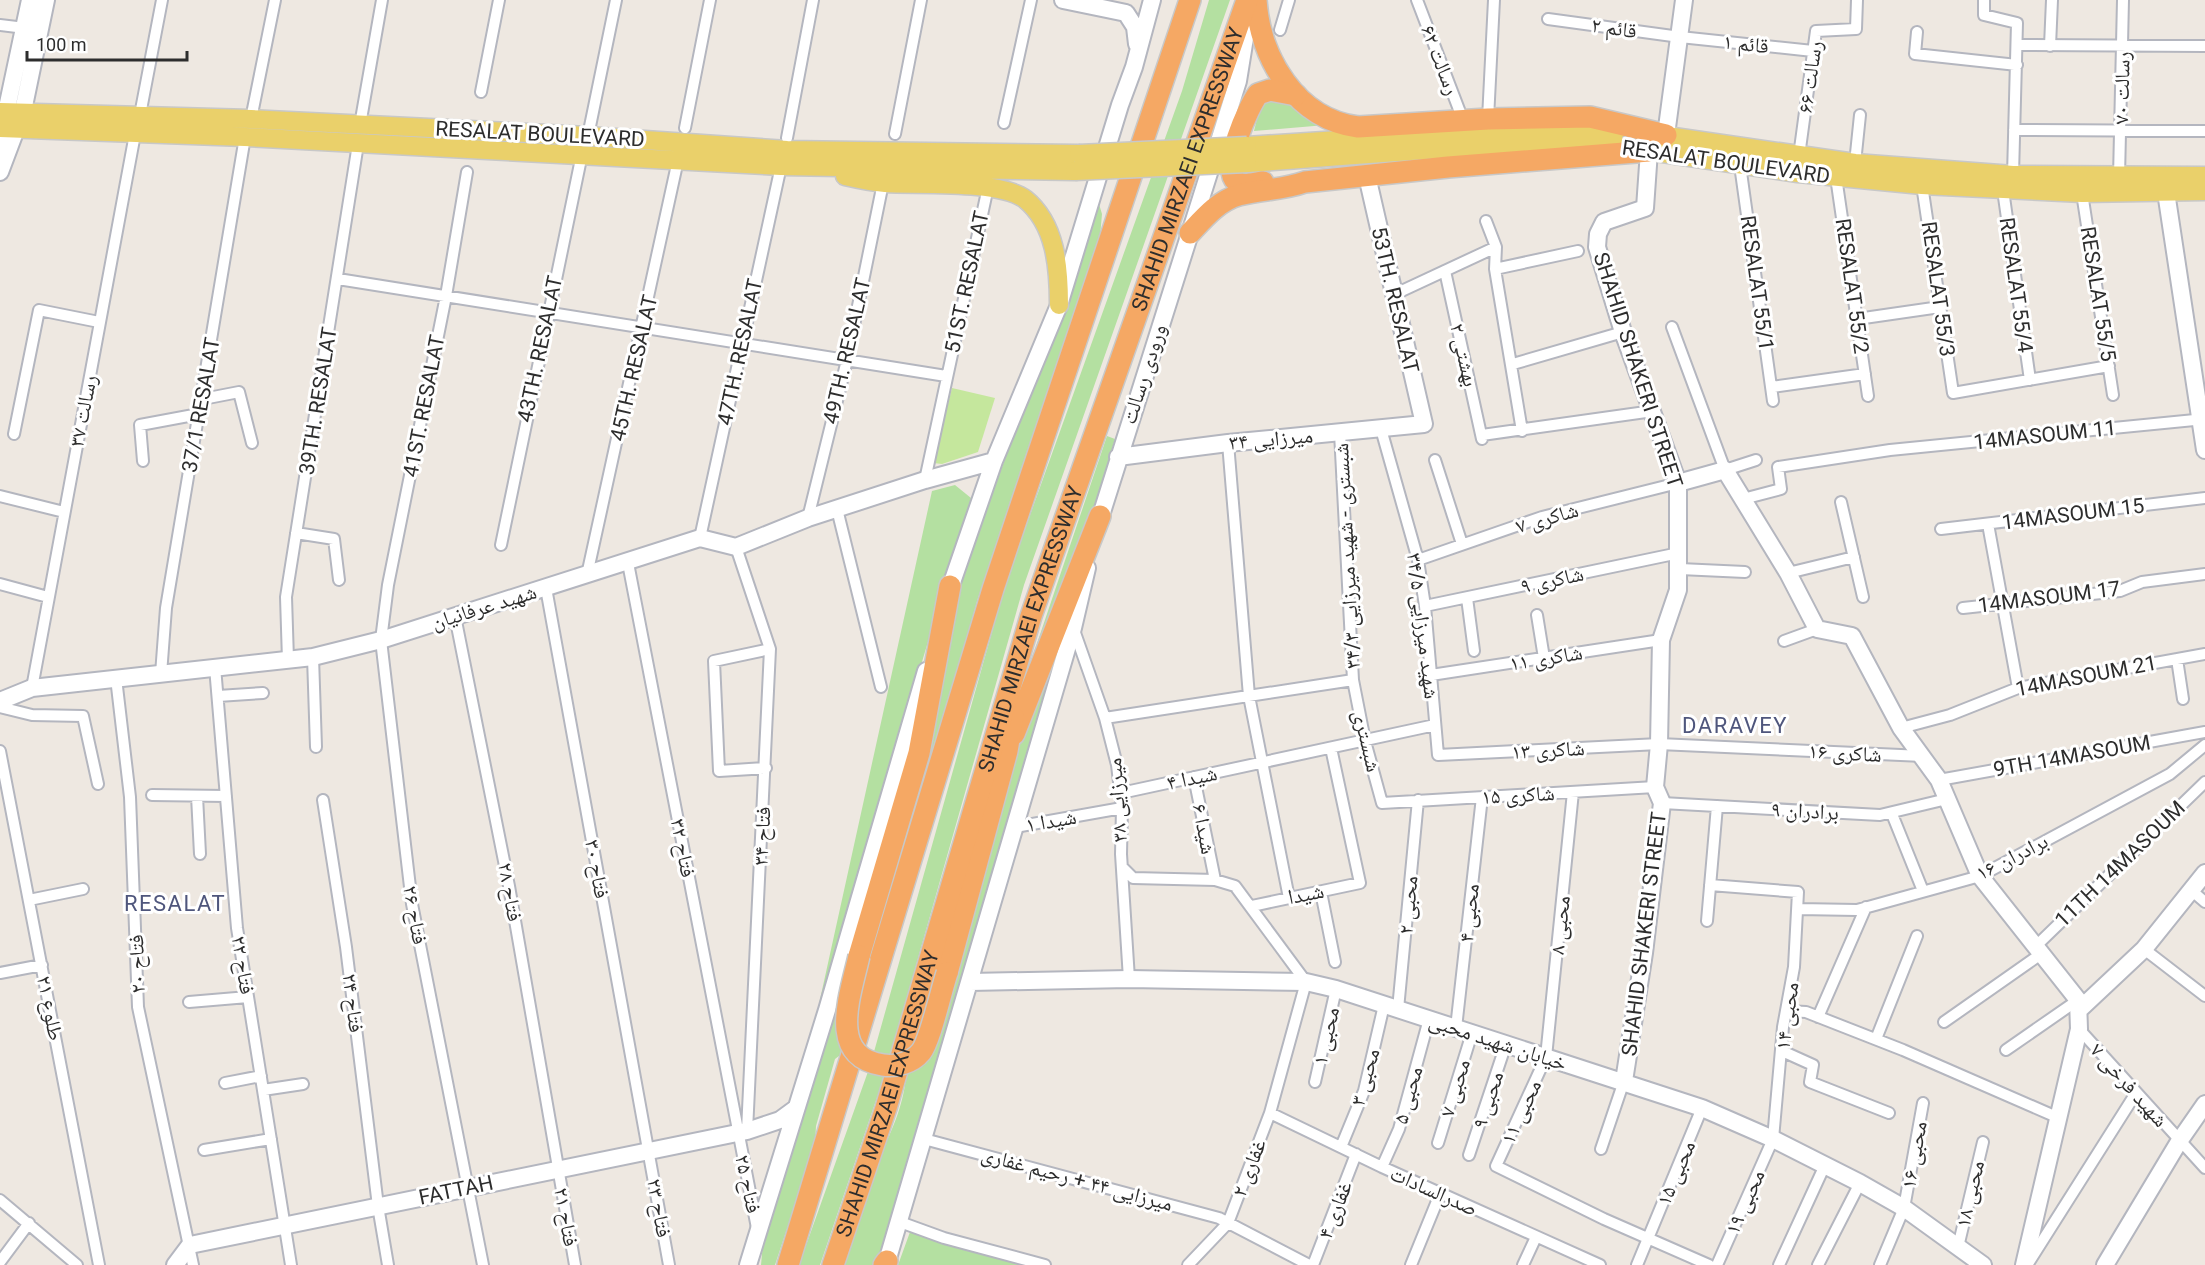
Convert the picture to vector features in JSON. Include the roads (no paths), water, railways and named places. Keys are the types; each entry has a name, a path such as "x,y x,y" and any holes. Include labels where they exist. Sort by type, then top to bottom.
{"highway":[{"name":"SHAHID MIRZAEI EXPRESSWAY","path":"788,1265 993,589 1190,0"},
{"name":"SHAHID MIRZAEI EXPRESSWAY","path":"833,1265 886,1108 1031,616 1247,0"},
{"path":"1256,0 1257,19 1265,49 1278,74 1296,95 1318,114 1340,125 1358,127 1463,120 1590,117 1666,135"},
{"path":"1296,95 1270,90 1258,94 1240,125 1232,173 1235,181 1243,184 1287,180 1305,182 1448,167 1649,151"},
{"path":"1190,233 1209,212 1237,195 1288,188 1305,182"},
{"path":"1008,751 1100,516"},
{"path":"950,586 919,753 858,957 844,1026 855,1051 867,1060 881,1065 903,1064 922,1051 947,973 1008,751 1031,616"}],"main road":[{"name":"RESALAT BOULEVARD","path":"7,123 140,115 358,144 781,166 1077,162"},
{"name":"RESALAT BOULEVARD","path":"7,123 135,134 360,125 588,136 787,150 1077,162"},
{"name":"RESALAT BOULEVARD","path":"1247,155 1491,130 1588,128 1666,135 1798,156 2082,193 2205,191"},
{"path":"460,148 463,130"},
{"name":"RESALAT BOULEVARD","path":"1247,155 1588,142 1740,165 1922,185 2205,176"},
{"path":"1077,162 1247,155"},
{"path":"781,166 884,183 988,187 1012,192 1024,199 1039,214 1057,258 1059,304"}],"street":[{"path":"0,172 30,0"},
{"path":"7,123 46,0"},
{"path":"140,115 162,0"},
{"name":"37/1 RESALAT","path":"161,674 166,609 248,128 275,0"},
{"path":"360,125 382,0"},
{"path":"481,92 500,0"},
{"path":"588,136 616,0"},
{"path":"685,128 710,0"},
{"path":"788,138 813,0"},
{"path":"895,134 921,0"},
{"path":"1004,123 1031,0"},
{"path":"1063,0 1131,7 1137,48"},
{"path":"748,1265 759,1236 795,1109 827,1010 950,586 994,461 1059,304 1120,105 1134,67 1137,48 1152,0"},
{"name":"ورودی رسالت","path":"886,1264 1073,628 1100,516 1238,81 1251,0"},
{"path":"1280,30 1289,0"},
{"name":"رسالت ۶۲","path":"1418,0 1463,120"},
{"path":"1488,119 1494,0"},
{"path":"1666,135 1684,0"},
{"name":"رسالت ۶۶","path":"1798,156 1816,31 1856,29 1857,0"},
{"name":"RESALAT 55/4","path":"1984,0 1984,15 2018,24 2014,130 2008,182 2030,380"},
{"path":"2050,46 2052,0"},
{"name":"رسالت ۷۰","path":"2119,177 2124,0"},
{"name":"قائم ۲","path":"1548,19 1680,38"},
{"path":"0,26 25,28"},
{"path":"1917,32 1915,54 2017,65"},
{"name":"قائم ۱","path":"1680,38 1813,51"},
{"path":"2017,45 2205,46"},
{"path":"1855,163 1860,115"},
{"path":"2014,130 2205,131"},
{"name":"رسالت ۳۷","path":"32,688 135,134"},
{"name":"39TH. RESALAT","path":"288,660 286,597 358,144"},
{"name":"SHAHID SHAKERI STREET","path":"1624,1081 1643,961 1658,795 1661,640 1678,590 1678,483 1623,332 1597,247 1598,234 1604,222 1645,208 1649,151"},
{"name":"43TH. RESALAT","path":"501,545 582,154"},
{"name":"45TH. RESALAT","path":"587,575 678,160"},
{"name":"RESALAT 55/1","path":"1740,165 1773,401"},
{"name":"47TH. RESALAT","path":"700,538 781,166"},
{"name":"41ST. RESALAT","path":"381,640 388,585 446,296 467,172"},
{"name":"53TH. RESALAT","path":"1367,177 1424,424"},
{"name":"RESALAT 55/2","path":"1836,177 1868,396"},
{"name":"49TH. RESALAT","path":"808,518 847,360 884,183"},
{"name":"RESALAT 55/3","path":"1922,185 1953,393 2030,380"},
{"name":"51ST. RESALAT","path":"925,480 988,187"},
{"path":"2166,192 2203,420 2205,450"},
{"name":"RESALAT 55/5","path":"2082,193 2113,395"},
{"path":"1486,221 1496,247 1495,269 1513,364 1522,431 1653,411"},
{"path":"1393,295 1496,247"},
{"path":"1495,269 1578,251"},
{"name":"بهشتی ۲","path":"1444,271 1482,437 1522,431"},
{"path":"338,279 946,376"},
{"path":"1857,319 1940,307"},
{"path":"14,434 39,310 99,322"},
{"path":"1672,327 1725,470 1788,573 1818,628"},
{"path":"1513,364 1623,332"},
{"path":"2030,380 2109,366"},
{"path":"1772,387 1865,374"},
{"path":"202,399 239,392 252,444"},
{"path":"143,461 140,424 199,414"},
{"name":"14MASOUM 11","path":"1743,499 1781,489 1778,467 1890,450 2203,420"},
{"name":"میرزایی ۳۴","path":"1118,457 1228,443 1424,424"},
{"name":"شهید میرزایی ۳۴/۵","path":"1381,429 1418,560 1425,606 1438,755"},
{"name":"شبستری - شهید میرزایی ۳۴/۳","path":"1340,433 1353,680"},
{"path":"1228,443 1249,696 1289,898"},
{"path":"1435,460 1462,544"},
{"path":"1678,483 1756,460"},
{"path":"700,538 736,547 808,518 925,480 994,461"},
{"path":"956,472 975,486 981,499"},
{"name":"شاکری ۷","path":"1418,560 1542,517 1678,483"},
{"path":"0,496 64,512"},
{"name":"14MASOUM 15","path":"1941,529 2205,498"},
{"path":"1841,502 1863,597"},
{"path":"837,509 881,687"},
{"path":"1988,524 2018,687"},
{"path":"297,533 334,539 339,580"},
{"name":"شهید عرفانیان","path":"0,700 32,688 313,657 381,640 628,563 700,538"},
{"name":"فتاح ۳۴","path":"736,547 770,649 766,768 742,1132"},
{"path":"1788,573 1854,557"},
{"name":"شاکری ۹","path":"1425,606 1679,561 1745,572"},
{"name":"فتاح ۳۲","path":"628,563 742,1132"},
{"name":"14MASOUM 17","path":"1963,608 2120,591 2142,582 2205,574"},
{"path":"0,584 48,597"},
{"name":"فتاح ۳۰","path":"546,588 649,1151"},
{"path":"1467,598 1474,651"},
{"path":"1538,615 1544,658"},
{"name":"فتاح ۲۸","path":"455,616 509,886 558,1170"},
{"name":"میرزایی ۳۸","path":"1073,628 1105,718 1115,754 1122,807 1122,867 1130,979"},
{"path":"1784,641 1818,628 1852,636 1901,728 1939,780 1980,876 2078,1005 2079,1029 2025,1265"},
{"name":"فتاح ۲۶","path":"381,640 412,904 470,1187 483,1265"},
{"name":"شاکری ۱۱","path":"1431,675 1661,640"},
{"path":"766,768 719,771 714,661 770,649"},
{"name":"14MASOUM 21","path":"1901,728 1950,715 2018,687 2205,654"},
{"path":"313,657 316,747"},
{"path":"2178,658 2183,699"},
{"name":"فتاح ۲۲","path":"215,667 237,928 291,1265"},
{"name":"فتاح ۲۰","path":"116,678 130,797 138,1007 193,1265"},
{"path":"1105,718 1353,680"},
{"name":"شبستری","path":"1353,680 1365,741 1382,802"},
{"path":"218,696 263,693"},
{"path":"0,707 32,715 83,716 98,784"},
{"name":"شیدا ۴","path":"1120,793 1435,725"},
{"name":"9TH 14MASOUM","path":"1939,780 2205,732"},
{"name":"شاکری ۱۳","path":"1438,755 1659,744"},
{"name":"شاکری ۱۶","path":"1659,744 1923,756"},
{"name":"برادران ۱۶","path":"1798,909 1866,907 1980,876 2170,774 2205,745"},
{"name":"شیدا","path":"1252,906 1360,884 1331,748"},
{"name":"طلوع ۲۱","path":"0,751 99,1265"},
{"name":"شیدا ۶","path":"1194,777 1215,880"},
{"name":"11TH 14MASOUM","path":"1944,1022 2038,950 2205,782"},
{"name":"شاکری ۱۵","path":"1382,802 1573,792 1658,795"},
{"name":"محبی ۸","path":"1546,1057 1573,792"},
{"path":"152,795 226,796"},
{"name":"برادران ۹","path":"1658,795 1717,806 1892,814 1947,799"},
{"path":"197,796 200,854"},
{"name":"محبی ۴","path":"1456,1028 1482,797"},
{"name":"فتاح ۲۴","path":"323,800 346,947 387,1265"},
{"name":"محبی ۲","path":"1391,1007 1418,800"},
{"path":"1707,921 1717,806"},
{"name":"شیدا ۱","path":"1015,827 1122,807"},
{"path":"1892,814 1923,891"},
{"path":"1122,867 1133,878 1215,880 1235,886 1306,982"},
{"path":"2006,1050 2078,1005 2144,949 2205,873"},
{"name":"محبی ۱۴","path":"1710,885 1798,892 1794,967 1786,1011 1773,1139"},
{"path":"29,900 83,889"},
{"path":"2191,890 2205,902"},
{"path":"1321,891 1335,962"},
{"path":"1818,1017 1866,907"},
{"path":"1876,1039 1917,936"},
{"path":"2144,949 2205,996"},
{"path":"0,973 42,965"},
{"name":"خیابان شهید محبی","path":"970,982 1130,979 1306,982 1336,989 1702,1108 1773,1139 1860,1182 1904,1208 1978,1264"},
{"name":"غفاری ۲","path":"1228,1223 1270,1113 1306,982"},
{"name":"محبی ۱","path":"1315,1082 1336,989"},
{"path":"189,1002 248,997"},
{"name":"محبی ۳","path":"1341,1147 1364,1091 1391,1007"},
{"path":"1786,1011 1806,1012 1876,1039 2059,1118"},
{"name":"محبی ۵","path":"1382,1167 1402,1121 1429,1019"},
{"name":"شهید فرخی ۷","path":"2079,1029 2205,1168"},
{"name":"محبی ۷","path":"1438,1143 1472,1034"},
{"name":"محبی ۹","path":"1469,1155 1506,1044"},
{"path":"1782,1051 1813,1065 1810,1082 1889,1113"},
{"name":"محبی ۱۱","path":"1546,1057 1496,1166 1648,1238"},
{"path":"225,1083 261,1076"},
{"path":"1601,1149 1624,1081"},
{"path":"263,1090 303,1084"},
{"path":"2025,1265 2136,1093"},
{"name":"محبی ۱۶","path":"1880,1265 1904,1208 1923,1103"},
{"path":"2105,1265 2180,1140 2205,1104"},
{"name":"محبی ۱۵","path":"1637,1265 1702,1108"},
{"name":"FATTAH","path":"190,1245 742,1132 780,1120 795,1109"},
{"name":"صدرالسادات","path":"1270,1113 1536,1237 1580,1261 1600,1265"},
{"name":"FATTAH","path":"742,1132 778,1134 785,1147"},
{"name":"فتاح ۲۵","path":"742,1132 759,1236"},
{"path":"204,1150 271,1139"},
{"name":"میرزایی ۴۴ + رحیم غفاری","path":"924,1139 1195,1210 1228,1223 1311,1265"},
{"name":"محبی ۱۹","path":"1717,1265 1773,1139"},
{"name":"محبی ۱۸","path":"1958,1247 1983,1142"},
{"name":"فتاح ۲۳","path":"649,1151 669,1265"},
{"name":"غفاری ۴","path":"1311,1265 1356,1154"},
{"path":"1779,1265 1825,1165"},
{"name":"فتاح ۲۱","path":"558,1170 575,1265"},
{"path":"1818,1265 1829,1239 1860,1182"},
{"path":"1410,1265 1440,1194"},
{"path":"0,1200 29,1223 70,1262"},
{"path":"900,1222 944,1238 1045,1265"},
{"path":"0,1262 29,1223"},
{"path":"1188,1265 1228,1223"},
{"path":"1523,1265 1536,1237"},
{"path":"1648,1238 1709,1265"},
{"path":"175,1265 190,1245"}],"district":[{"name":"DARAVEY","path":"1735,725"},
{"name":"RESALAT","path":"175,903"}]}
